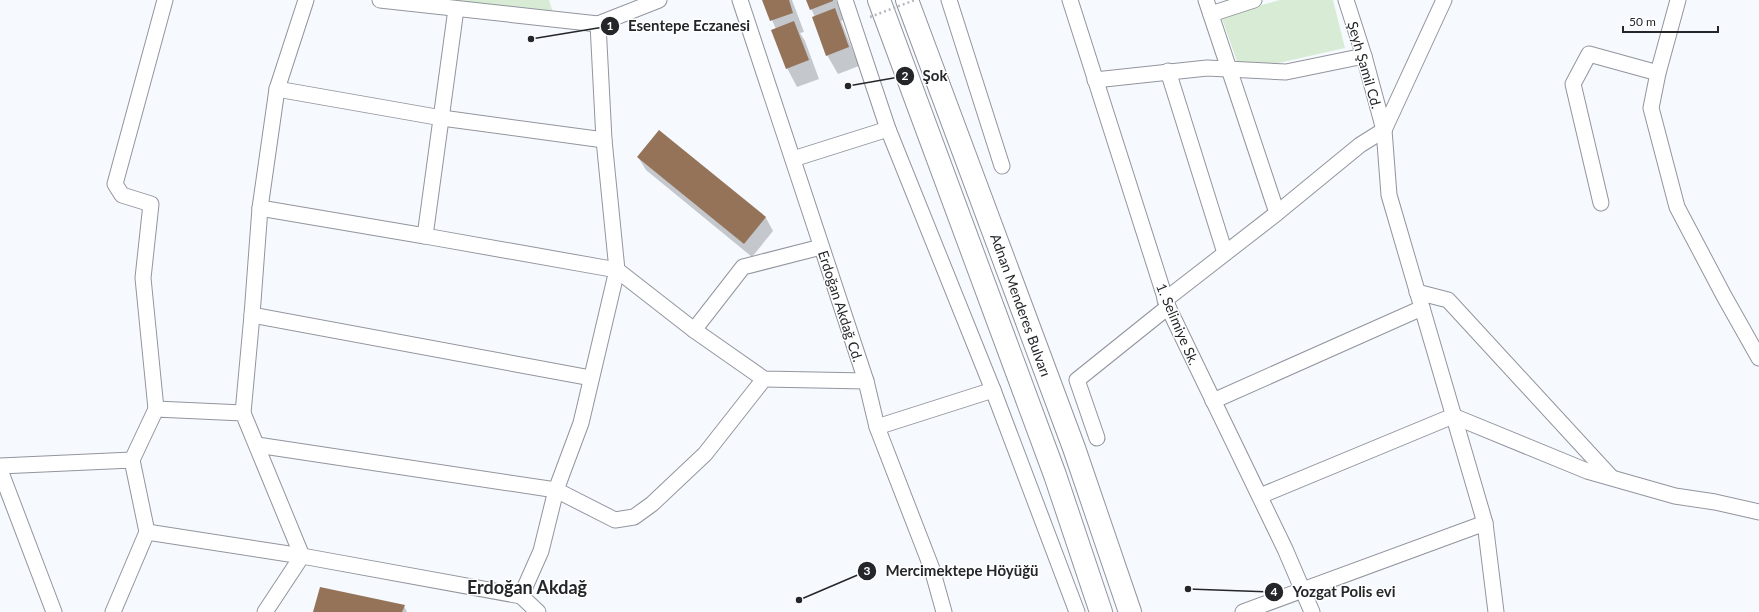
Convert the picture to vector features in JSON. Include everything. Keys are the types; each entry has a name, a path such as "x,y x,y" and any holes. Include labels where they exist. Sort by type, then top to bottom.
{"highway":[{"name":"Adnan Menderes Bulvarı","path":"907,0 1071,440 1130,612"},
{"name":"Adnan Menderes Bulvarı","path":"875,9 1055,475 1101,612"}],"street":[{"path":"113,612 147,532 132,460 156,409 143,278 151,204 122,195 115,184 165,0"},
{"path":"302,556 243,413 260,208 277,89 306,0"},
{"path":"380,0 598,24 659,0"},
{"name":"Erdoğan Akdağ Cd.","path":"740,0 866,381 877,427 932,569 944,612"},
{"path":"845,0 888,129 993,390 1050,536 1077,612"},
{"path":"949,0 1002,166"},
{"name":"1. Selimiye Sk.","path":"1070,0 1167,304 1285,549 1312,612"},
{"path":"1254,0 1209,7 1276,213"},
{"name":"Şeyh Şamil Cd.","path":"1346,0 1364,56 1384,130 1389,195 1485,523 1496,612"},
{"path":"1098,438 1077,380 1225,253 1360,145 1384,130 1444,0"},
{"path":"1678,0 1650,108 1677,207 1752,334 1759,358"},
{"path":"425,236 456,9"},
{"path":"521,596 541,551 556,490 581,423 617,270 604,140 598,24"},
{"path":"1601,203 1573,84 1588,54 1658,73"},
{"path":"1095,80 1206,68 1286,72 1364,56"},
{"path":"1168,71 1225,253"},
{"path":"277,89 442,118 604,140"},
{"path":"793,159 888,129"},
{"path":"260,208 617,270 694,330 764,379 866,381"},
{"path":"694,330 744,267 822,247"},
{"path":"1417,292 1448,300 1612,478"},
{"path":"1213,401 1422,308"},
{"path":"252,315 591,378"},
{"path":"257,445 556,490 615,520 634,517 652,504 705,454 764,379"},
{"path":"877,427 993,390"},
{"path":"156,409 243,413"},
{"path":"1260,496 1453,416 1587,471 1675,496 1715,502 1759,512"},
{"path":"0,466 132,460"},
{"path":"0,470 54,612"},
{"path":"1243,612 1485,523"},
{"path":"1050,536 1073,529"},
{"path":"147,532 302,556 521,596 538,612"},
{"path":"265,612 302,556"}],"path":[{"path":"875,9 915,0"}],"green space":[{"path":"436,0 549,0 554,16"},
{"path":"1280,0 1333,0 1345,48 1274,64 1238,64 1221,16"}],"building":[{"path":"762,0 789,0 793,13 770,21"},
{"path":"806,0 833,0 833,1 810,10"},
{"path":"835,8 849,47 826,56 812,17"},
{"path":"794,21 809,60 786,69 771,30"},
{"path":"659,130 766,217 744,244 637,157"},
{"path":"320,587 405,605 402,612 313,612"}],"place":[{"name":"Esentepe Eczanesi","path":"531,39"},
{"name":"Şok","path":"848,86"},
{"name":"Yozgat Polis evi","path":"1188,589"},
{"name":"Mercimektepe Höyüğü","path":"799,600"}],"district":[{"name":"Erdoğan Akdağ","path":"527,587"}]}
